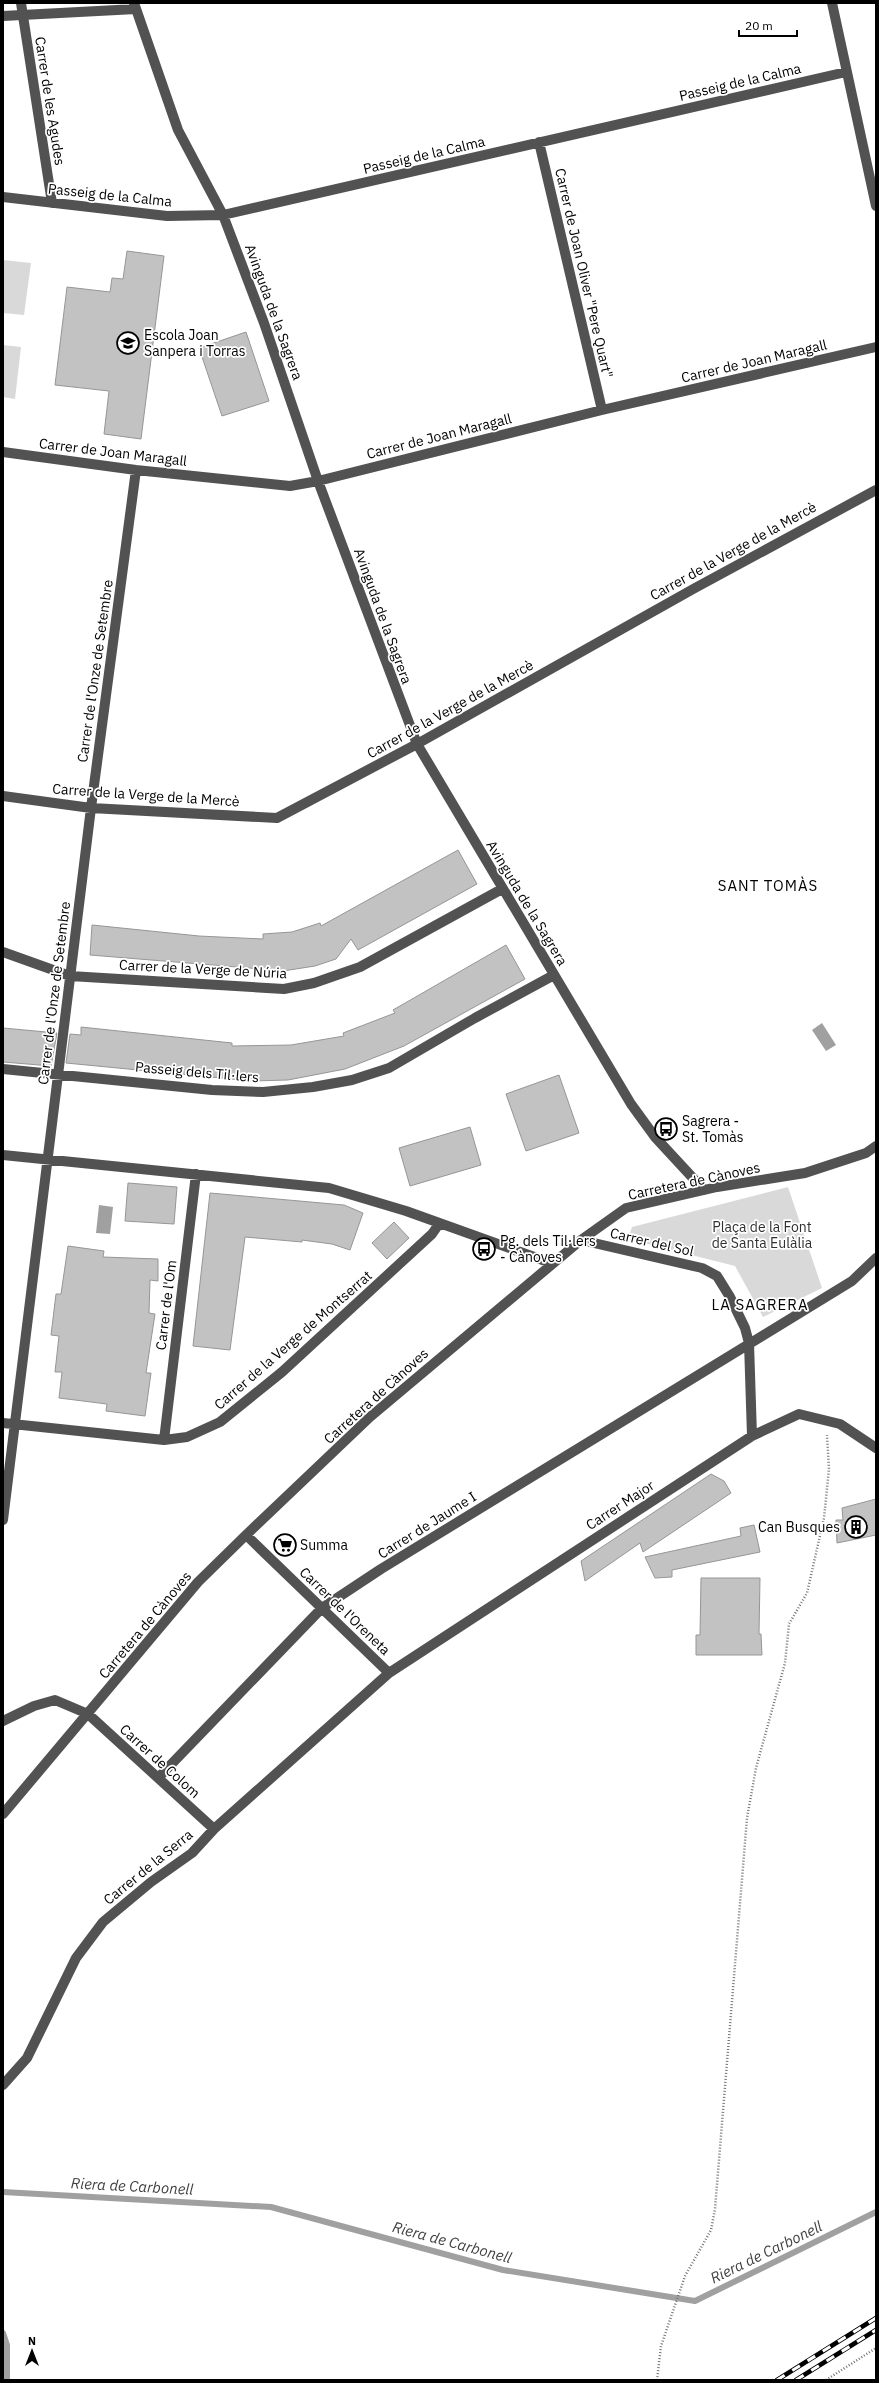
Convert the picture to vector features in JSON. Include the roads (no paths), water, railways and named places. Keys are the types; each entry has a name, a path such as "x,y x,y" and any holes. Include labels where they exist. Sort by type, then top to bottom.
{"street":[{"name":"Carrer de les Agudes","path":"21,3 52,203"},
{"path":"832,3 876,206"},
{"path":"3,16 135,6"},
{"name":"Avinguda de la Sagrera","path":"135,6 178,130 223,215 264,323 318,481 417,744 631,1104 655,1137 704,1190"},
{"name":"Passeig de la Calma","path":"3,197 167,216 223,215 846,72"},
{"name":"Carrer de Joan Oliver \"Pere Quart\"","path":"539,142 602,410"},
{"name":"Carrer de Joan Maragall","path":"3,455 290,486 318,481 602,410 876,347"},
{"name":"Carrer de l'Onze de Setembre","path":"3,1520 91,808 136,470"},
{"name":"Carrer de la Verge de la Mercè","path":"3,796 91,808 277,818 417,744 695,588 876,490"},
{"name":"Carrer de la Verge de Núria","path":"3,952 70,976 284,989 314,983 360,967 502,889"},
{"name":"Passeig dels Til·lers","path":"3,1069 58,1073 212,1090 263,1092 352,1080 389,1068 475,1018 554,976"},
{"name":"Carretera de Cànoves","path":"3,1814 198,1582 370,1417 551,1263 581,1240 626,1208 704,1190 804,1173 866,1153 876,1146"},
{"path":"3,1155 329,1188 406,1211 551,1263"},
{"name":"Carrer de l'Om","path":"164,1440 196,1174"},
{"name":"Carrer de la Verge de Montserrat","path":"3,1423 164,1440 187,1437 220,1422 282,1372 348,1313 432,1234 439,1224"},
{"name":"Carrer del Sol","path":"581,1240 702,1268 717,1276 745,1328 749,1343 752,1436"},
{"name":"Carrer de Jaume I","path":"158,1778 322,1608 749,1343 852,1281 876,1258"},
{"name":"Carrer Major","path":"389,1673 752,1436 799,1414 840,1424 876,1448"},
{"name":"Carrer de l'Oreneta","path":"246,1535 389,1673"},
{"name":"Carrer de la Serra","path":"3,2085 27,2058 76,1958 103,1922 151,1882 192,1853 214,1828 389,1673"},
{"name":"Carrer de Colom","path":"3,1721 34,1706 55,1700 88,1714 214,1828"}],"waterway":[{"name":"Riera de Carbonell","path":"3,2192 271,2207 503,2270 695,2301 876,2212"},
{"name":"Riera de Carbonell","path":"3,2333 7,2345 7,2380"}],"railway":[{"path":"777,2380 876,2318"},
{"path":"796,2380 876,2330"}],"place":[{"name":"Escola Joan Sanpera i Torras","path":"128,343"},
{"name":"Sagrera - St. Tomàs","path":"666,1129"},
{"name":"Pg. dels Til·lers - Cànoves","path":"484,1249"},
{"name":"Can Busques","path":"856,1527"},
{"name":"Summa","path":"285,1545"}],"district":[{"name":"SANT TOMÀS","path":"768,885"},
{"name":"LA SAGRERA","path":"760,1304"}],"park label":[{"name":"Plaça de la Font de Santa Eulàlia","path":"762,1236"}]}
